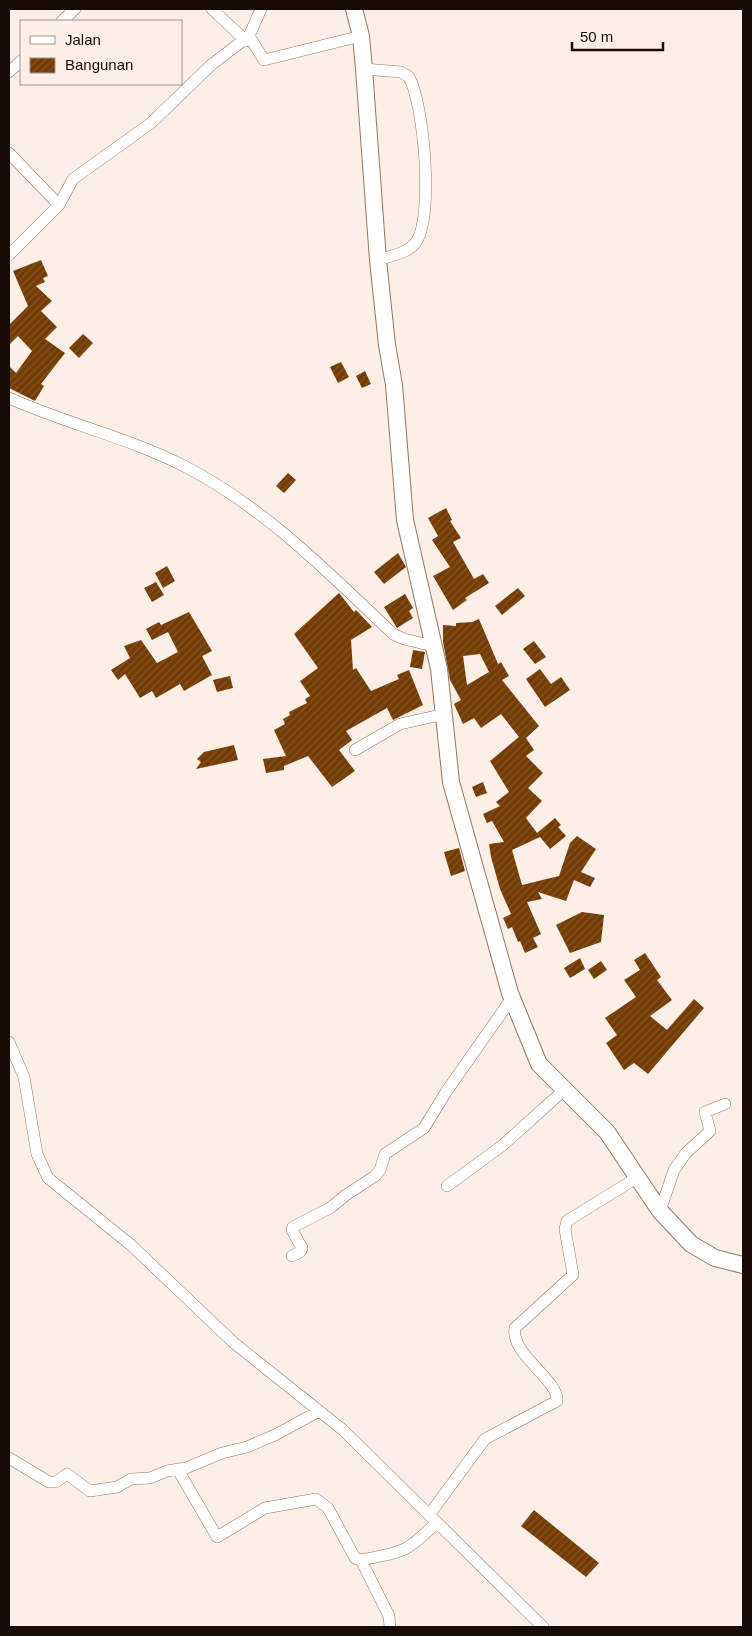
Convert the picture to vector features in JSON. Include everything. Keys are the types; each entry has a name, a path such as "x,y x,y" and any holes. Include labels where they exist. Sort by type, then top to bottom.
{"street":[{"path":"63,20 74,9"},
{"path":"212,9 248,39 264,60 361,36"},
{"path":"9,255 60,205 73,179 151,122 211,65 248,39 261,9"},
{"path":"354,9 361,36 378,260 387,345 394,385 406,520 439,669 451,782 512,998 539,1064 607,1132 660,1211 690,1244 715,1258 743,1264"},
{"path":"9,72 20,62"},
{"path":"364,70 401,72 409,77 422,135 426,166 421,231 417,241 407,250 378,260"},
{"path":"9,153 60,205"},
{"path":"9,398 36,410 146,449 185,467 215,484 310,556 394,634 404,639 433,646"},
{"path":"355,750 400,724 445,714"},
{"path":"292,1256 300,1252 302,1248 292,1230 293,1227 330,1208 346,1194 375,1176 380,1170 385,1154 424,1128 446,1092 512,998"},
{"path":"9,1042 24,1076 37,1154 48,1178 132,1245 234,1343 343,1430 543,1627"},
{"path":"447,1186 503,1145 564,1090"},
{"path":"660,1211 674,1170 686,1153 710,1131 704,1114 726,1104"},
{"path":"178,1470 215,1536 221,1536 266,1508 316,1499 328,1508 355,1558 361,1560 403,1551 414,1544 485,1439 557,1401 554,1391 517,1343 515,1328 573,1275 565,1229 567,1221 638,1178"},
{"path":"9,1458 49,1482 56,1482 67,1474 93,1492 117,1487 135,1478 150,1478 167,1471 178,1470 198,1464 222,1452 247,1447 276,1435 319,1411"},
{"path":"361,1560 389,1616 390,1627"}],"building":[{"path":"41,260 48,276 43,278 45,282 36,286 52,301 41,311 57,327 45,339 65,353 41,384 44,386 35,401 9,388 9,366 16,373 32,351 18,336 9,345 9,325 28,306 13,271"},
{"path":"83,334 93,343 79,358 69,348"},
{"path":"341,362 349,377 338,383 330,367"},
{"path":"365,371 371,384 362,388 356,376"},
{"path":"288,473 296,480 284,493 276,486"},
{"path":"446,508 452,520 450,521 461,538 453,542 474,579 483,574 489,583 465,598 467,600 453,610 433,576 450,567 432,540 438,536 428,518"},
{"path":"398,553 406,567 384,584 374,572"},
{"path":"167,566 175,581 163,588 155,573"},
{"path":"156,582 164,595 152,602 144,588"},
{"path":"518,588 525,596 502,615 495,606"},
{"path":"339,593 354,612 356,610 372,627 351,640 353,670 356,668 371,691 399,679 397,675 409,670 423,705 393,720 387,708 346,731 352,740 339,750 355,771 332,787 308,756 284,766 284,770 266,773 263,759 286,756 274,730 285,724 283,719 290,715 289,712 307,703 305,699 310,696 300,681 318,668 294,634"},
{"path":"405,594 413,608 409,611 413,618 397,628 384,607"},
{"path":"189,612 212,651 202,656 212,675 184,691 180,684 156,698 152,691 140,698 125,674 118,680 111,670 130,658 124,646 141,640 157,663 178,652 168,632 152,640 146,629 159,622 161,625"},
{"path":"479,619 498,664 501,662 509,676 502,680 539,726 526,738 534,750 526,756 543,773 528,788 542,801 526,818 537,833 555,818 561,825 558,827 566,836 550,849 540,837 512,850 522,885 559,876 570,843 577,836 596,849 581,872 595,878 590,887 574,880 566,901 538,892 542,899 527,902 541,934 533,938 538,947 525,953 512,927 508,929 503,918 511,914 500,889 491,857 489,844 504,842 492,821 487,823 483,814 500,806 496,802 509,792 490,761 519,737 501,714 481,728 474,718 463,724 454,704 461,700 450,680 443,642 443,625 456,626 456,623 472,622","holes":["480,654 489,672 467,685 463,656"]},
{"path":"534,641 546,657 535,664 523,649"},
{"path":"413,650 425,652 422,669 410,667"},
{"path":"540,669 551,684 561,677 570,690 545,707 526,679"},
{"path":"230,676 233,688 217,692 213,680"},
{"path":"234,745 238,760 196,769 201,762 197,759 204,752"},
{"path":"483,782 487,793 476,797 472,787"},
{"path":"459,848 465,871 451,876 444,852"},
{"path":"582,912 604,915 601,942 570,953 556,925"},
{"path":"645,953 661,977 657,980 672,1000 650,1016 667,1030 694,999 704,1008 648,1074 634,1063 624,1070 606,1043 617,1035 605,1018 636,997 624,980 640,970 634,960"},
{"path":"580,958 585,969 570,978 564,968"},
{"path":"601,961 607,970 594,979 588,970"},
{"path":"534,1510 599,1563 586,1577 521,1526"}]}
